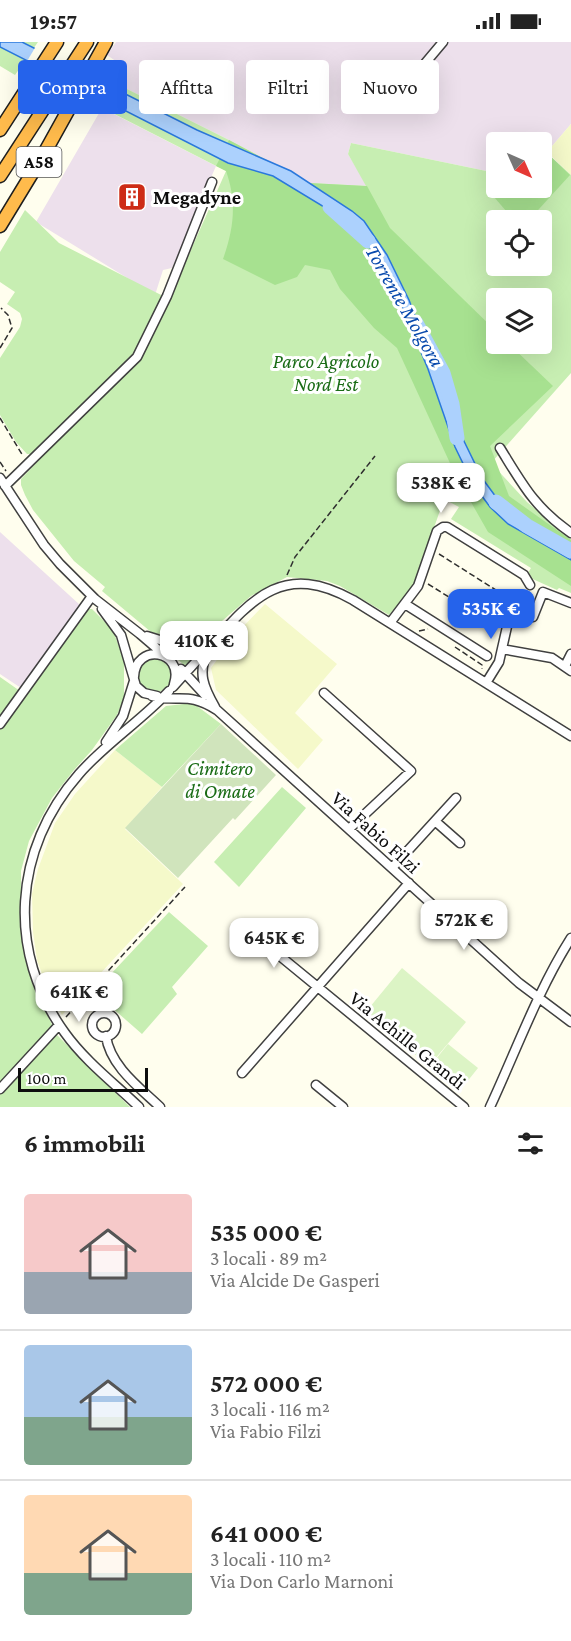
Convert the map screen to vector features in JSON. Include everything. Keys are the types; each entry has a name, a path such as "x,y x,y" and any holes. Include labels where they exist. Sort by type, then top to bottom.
{"highway":[{"path":"0,176 87,42"},
{"name":"A58","path":"0,226 45,152 106,42"},
{"path":"0,130 56,44"}],"street":[{"path":"428,60 443,42"},
{"path":"5,481 27,464 137,357 167,296 212,182"},
{"path":"500,448 530,497 550,518 571,533"},
{"name":"Via Fabio Filzi","path":"5,481 51,554 94,598 185,673 214,706 349,830 538,998 571,1022"},
{"path":"390,623 420,579 438,531 443,527 447,527 524,575 530,585"},
{"path":"139,1107 81,1052 59,1025 40,989 31,963 25,926 26,888 31,860 46,823 68,787 99,752 120,722 138,663 143,657 194,641 214,632 261,596 286,585 308,583 326,586 488,681 571,736"},
{"path":"488,681 499,662 511,609 533,617 543,592 571,603"},
{"path":"0,724 94,598"},
{"name":"Via Fabio Filzi","path":"94,598 121,635 134,679"},
{"path":"405,604 487,657"},
{"path":"99,752 162,699 231,621"},
{"path":"140,634 164,641 194,641"},
{"name":"Via Fabio Filzi","path":"214,706 204,686 202,670 205,658 216,640"},
{"path":"502,648 552,658 568,668 571,654"},
{"path":"134,679 140,690 152,696 160,696 171,689 176,674 170,660 160,654 151,654"},
{"path":"324,693 411,771 349,830"},
{"name":"Via Fabio Filzi","path":"152,696 162,699 192,698 214,706"},
{"path":"392,868 456,798"},
{"path":"435,821 460,843"},
{"path":"242,1073 409,883"},
{"name":"Via Achille Grandi","path":"247,930 464,1107"},
{"path":"490,1107 538,998 558,957 571,938"},
{"path":"0,1089 59,1025"},
{"path":"106,1036 107,1044 122,1070 160,1107"},
{"path":"316,1085 343,1107"}],"path":[{"path":"0,348 12,328 8,315 1,308"},
{"path":"0,418 27,464"},
{"path":"286,585 289,568 295,556 375,456"},
{"path":"0,462 5,481"},
{"path":"431,549 511,599 511,609"},
{"path":"420,579 506,632"},
{"path":"417,631 428,629"},
{"path":"455,647 482,665 482,675 488,681"},
{"path":"59,1025 185,887"}],"shaded area":[{"path":"116,42 571,42 571,124 552,146 552,132 486,132 486,171 351,143 348,154 367,186 309,183 177,114 234,114 234,60 139,60 139,95 127,89 127,60 114,60 107,55"},
{"path":"99,114 114,114 216,166 172,268 163,270 155,295 36,222"},
{"path":"0,532 80,605 21,688 0,674"}],"green space":[{"path":"0,42 38,42 25,60 18,60 18,71 15,75 0,66"},
{"name":"Parco Agricolo Nord Est","path":"127,89 139,95 139,114 177,114 310,183 366,186 348,154 351,143 486,171 486,198 552,198 552,158 571,175 571,373 491,463 527,502 571,539 571,593 559,588 557,590 526,576 531,568 451,519 459,507 444,499 413,588 389,615 340,586 327,581 287,577 251,596 215,627 195,636 169,637 151,632 102,591 105,587 74,561 33,510 21,485 21,479 40,459 36,454 27,454 16,442 0,415 0,358 20,327 22,319 20,313 7,304 15,292 0,282 0,252 25,210 59,243 169,299 226,171 114,114 127,114"},
{"path":"571,124 571,175 552,157 552,146"},
{"path":"229,140 309,183 367,186 390,228 486,321 486,354 519,354 553,386 490,446 509,496 571,540 571,586 488,532 455,474 397,348 374,328 340,289 330,270 305,265 297,277 275,285 223,259 232,226 233,204 226,171 216,166"},
{"path":"552,158 570,175 552,195"},
{"path":"495,198 549,198 538,210 505,210"},
{"path":"265,604 337,664 295,713 323,740 298,769 216,690 211,668 235,635"},
{"path":"87,609 92,609 113,630 124,661 124,698 117,715 92,750 52,798 29,841 21,871 21,936 32,983 57,1035 130,1107 0,1107 0,677 20,691"},
{"path":"199,643 204,647 187,668 171,653 171,651"},
{"path":"155,658 167,663 172,675 167,687 155,692 143,687 138,675 143,663"},
{"path":"193,703 221,724 162,787 115,750 166,706"},
{"name":"Cimitero di Omate","path":"221,724 276,775 178,878 125,828"},
{"path":"115,750 162,787 125,829 183,884 62,1015 48,991 37,960 33,932 32,894 38,869 55,823 75,794"},
{"path":"282,787 306,808 239,887 214,862"},
{"path":"169,912 208,946 172,987 177,994 142,1034 94,992"},
{"path":"402,968 466,1022 429,1066 365,1013"},
{"path":"448,1044 478,1068 462,1088 432,1064"}],"water":[{"name":"Torrente Molgora","path":"0,42 22,42 58,60 26,60 0,47"},
{"name":"Torrente Molgora","path":"127,95 139,101 139,114 165,114 291,171 364,221 387,255 409,300 461,435 482,478 512,515 571,550 571,560 508,524 490,507 473,484 455,447 428,369 399,299 371,249 349,222 273,176 228,163 127,112"}],"pier":[{"path":"36,46 63,60 28,60"}],"waterway":[{"name":"Torrente Molgora","path":"330,207 368,241"},
{"name":"Torrente Molgora","path":"416,323 443,373 452,404 457,438"},
{"name":"Torrente Molgora","path":"496,502 527,526 571,551"}],"place":[{"name":"Megadyne","path":"132,197"}]}
